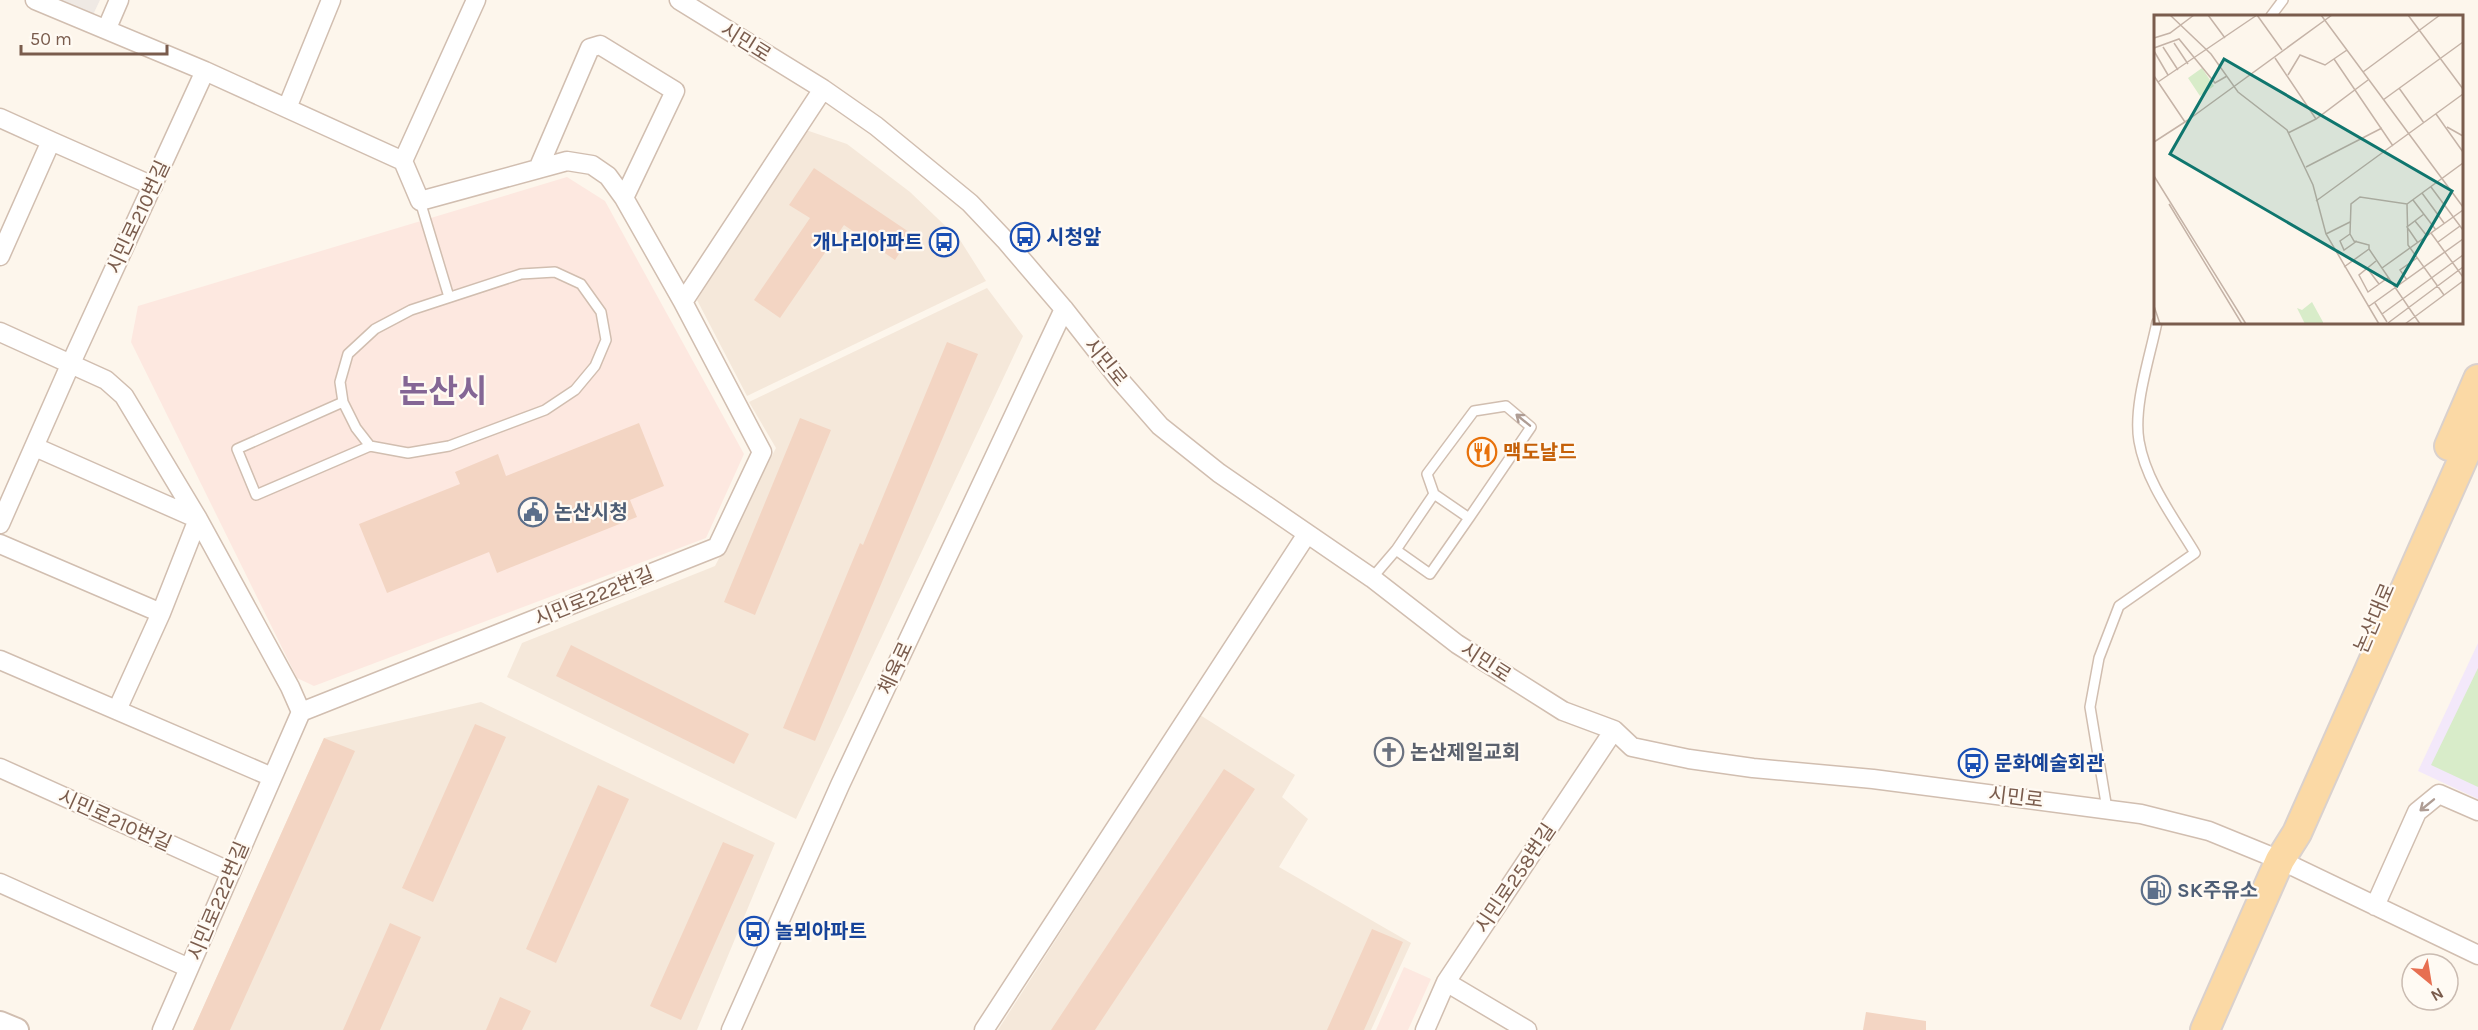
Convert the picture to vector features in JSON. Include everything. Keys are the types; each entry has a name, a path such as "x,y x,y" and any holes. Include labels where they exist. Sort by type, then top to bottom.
{"main road":[{"name":"논산대로","path":"2280,860 2284,826 2478,379"},
{"name":"논산대로","path":"2205,1030 2280,860 2297,833 2478,425"}],"street":[{"path":"35,0 107,28 403,161 420,201 567,161 592,165 609,176 624,198 683,302 823,89"},
{"path":"107,28 119,0"},
{"path":"287,108 331,0"},
{"path":"403,161 476,0"},
{"name":"시민로","path":"679,0 823,89 876,126 970,203 1064,309 1118,378 1160,426 1219,473 1372,578 1457,644 1563,711 1614,730 1632,747 1689,759 2107,809 2141,814 2209,831 2280,860 2478,955"},
{"path":"538,169 590,48 600,45 675,91 624,198"},
{"name":"시민로210번길","path":"0,524 205,71"},
{"path":"0,118 153,186"},
{"path":"0,256 51,141"},
{"name":"시민로222번길","path":"162,1030 301,712 717,547 762,452 683,302"},
{"name":"체육로","path":"731,1030 840,785 1064,309"},
{"path":"0,332 106,380 124,396 198,519 290,687 301,712"},
{"path":"35,447 198,519"},
{"path":"117,710 161,613 198,519"},
{"path":"984,1030 1307,534"},
{"path":"0,544 161,613"},
{"path":"0,660 272,777"},
{"name":"시민로258번길","path":"1425,1030 1446,982 1614,730"},
{"name":"시민로210번길","path":"0,768 231,872"},
{"path":"2375,906 2417,812 2439,794 2478,811"},
{"path":"0,883 189,968"},
{"path":"1446,982 1527,1030"},
{"path":"0,1023 17,1030"}],"lane":[{"path":"2272,15 2283,0"},
{"path":"420,201 449,297"},
{"path":"343,402 237,449 256,495 370,446 408,453 449,446 545,410 575,390 595,366 606,340 601,312 581,284 555,272 521,274 411,310 375,329 348,354 340,382 343,402 356,428 370,446"},
{"path":"2107,809 2090,707 2099,658 2118,606 2195,552 2154,486 2139,441 2139,409 2157,324"},
{"path":"1396,550 1430,574 1469,518 1532,427 1506,406 1474,411 1427,474 1434,494 1469,518"},
{"path":"1372,578 1396,550 1434,494"}],"shaded area":[{"path":"49,0 100,0 91,19"},
{"name":"개나리아파트","path":"806,130 847,144 910,192 960,240 986,281 747,396 697,300"},
{"path":"567,177 605,201 744,454 706,538 314,686 297,678 131,342 138,306"},
{"path":"987,288 1023,336 796,819 507,677 522,643 715,566 776,448 749,402"},
{"path":"2478,643 2478,799 2418,771"},
{"path":"481,702 775,843 697,1030 193,1030 324,738"},
{"path":"1200,715 1295,775 1282,797 1308,819 1279,867 1411,943 1371,1030 998,1030"},
{"path":"1404,967 1431,979 1408,1030 1376,1030"}],"green space":[{"path":"2478,668 2478,787 2431,765"}],"building":[{"path":"814,168 912,234 895,260 844,225 780,318 754,300 810,218 789,205"},
{"path":"947,342 978,354 815,741 783,728 860,543 863,545"},
{"path":"800,418 831,430 755,615 724,602"},
{"name":"논산시청","path":"639,423 664,486 630,500 637,517 497,573 489,552 387,593 359,524 460,484 455,472 498,454 506,476"},
{"path":"571,645 749,734 734,764 556,676"},
{"path":"475,724 506,737 433,902 402,888"},
{"path":"324,738 355,751 282,915 230,1030 193,1030"},
{"path":"1224,769 1255,789 1095,1030 1051,1030"},
{"path":"598,785 629,799 556,963 526,949"},
{"path":"723,842 754,855 681,1020 650,1006"},
{"path":"390,923 421,937 380,1030 343,1030"},
{"path":"1372,929 1403,942 1364,1030 1327,1030"},
{"path":"500,997 531,1011 522,1030 486,1030"},
{"path":"1866,1012 1926,1021 1926,1030 1863,1030"}],"place":[{"name":"시청앞","path":"1025,237"},
{"name":"개나리아파트","path":"944,242"},
{"name":"맥도날드","path":"1482,452"},
{"name":"논산시청","path":"533,512"},
{"name":"논산제일교회","path":"1389,752"},
{"name":"문화예술회관","path":"1973,763"},
{"name":"SK주유소","path":"2156,890"},
{"name":"놀뫼아파트","path":"754,931"}],"district":[{"name":"논산시","path":"443,391"}]}
